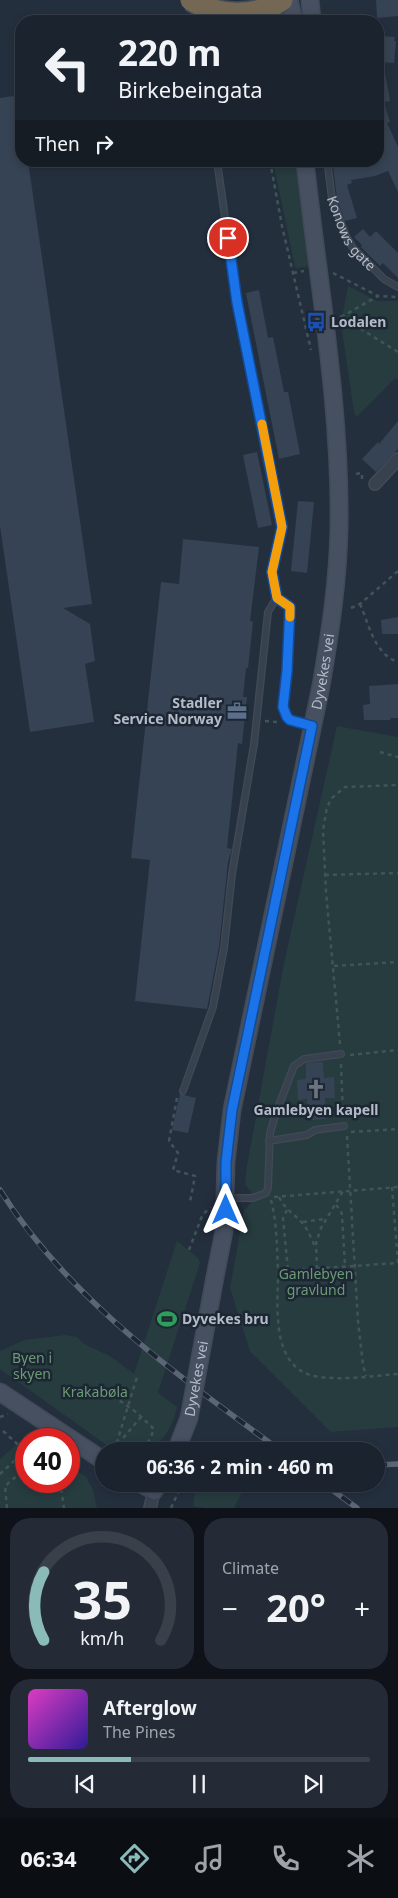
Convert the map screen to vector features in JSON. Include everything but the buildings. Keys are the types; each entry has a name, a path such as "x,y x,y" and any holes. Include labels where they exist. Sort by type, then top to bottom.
{"highway":[{"path":"193,0 210,9 230,13 267,9 282,0"}],"street":[{"path":"289,0 293,15"},
{"path":"310,0 311,15"},
{"name":"Konows gate","path":"306,167 320,270"},
{"name":"Dyvekes vei","path":"180,1442 189,1418 224,1231 226,1162 232,1110 332,623 339,527 334,420 320,270"},
{"path":"375,484 398,459"},
{"path":"0,1392 95,1455"},
{"path":"150,1508 151,1492"}],"lane":[{"path":"193,0 197,15"},
{"path":"183,1091 213,1007 224,948 232,874 254,744 268,612 277,598 272,572 282,527 237,302 218,167"},
{"name":"Konows gate","path":"328,167 332,199 346,236 353,248 384,279 398,287"},
{"path":"277,598 290,607 287,671 283,702 284,713 294,722 312,726"},
{"path":"225,1198 253,1198 266,1194 269,1142 277,1110 294,1066 304,1059 341,1055"},
{"path":"269,1142 307,1135 315,1130 344,1126"}],"path":[{"path":"271,167 276,198 313,357"},
{"path":"293,273 320,270"},
{"name":"Konows gate","path":"320,270 336,273 378,296 398,297"},
{"path":"378,296 339,316 398,352"},
{"path":"356,474 362,473 362,480"},
{"path":"351,608 360,604 398,571"},
{"path":"360,604 378,647 389,658 398,662"},
{"path":"264,721 277,722"},
{"path":"380,752 398,757"},
{"path":"398,785 345,787 332,798 327,807 323,830 325,875 334,966 398,962"},
{"path":"325,875 398,873"},
{"path":"341,1055 398,1050"},
{"path":"183,1091 178,1092 169,1141 178,1153 173,1170 195,1176 190,1202"},
{"path":"366,1376 359,1330 354,1266 347,1132 398,1129"},
{"path":"398,1187 270,1198 274,1212 278,1271 277,1325 283,1347 293,1363 302,1371 331,1378 398,1374"},
{"path":"278,1271 398,1262 392,1188"},
{"path":"317,1269 316,1247 321,1228 343,1191"},
{"path":"278,1196 287,1210 302,1222 316,1247"},
{"path":"189,1250 202,1216 209,1208 225,1198"},
{"path":"336,1205 342,1215 346,1266"},
{"path":"287,1210 283,1218 288,1270"},
{"path":"302,1222 326,1219"},
{"path":"117,1442 126,1406 137,1377"},
{"path":"100,1387 140,1416 154,1429 148,1442"},
{"path":"118,1442 140,1416 140,1411"},
{"path":"0,1417 10,1414"},
{"path":"3,1431 15,1441"},
{"path":"0,1474 15,1461"},
{"path":"7,1508 5,1486 15,1477"},
{"path":"171,1508 178,1492"},
{"path":"62,1493 64,1508"}],"green space":[{"path":"274,167 297,167 310,266 295,267"},
{"path":"348,286 377,301 398,301 398,380 395,378 357,417 354,412 341,323"},
{"name":"Gamlebyen gravlund","path":"337,726 398,737 398,1427 331,1432 250,1351 230,1288 244,1210 251,1203 251,1192 245,1184 247,1166 284,963"},
{"name":"Krakabøla","path":"177,1241 198,1258 200,1263 158,1392 152,1388 177,1407 168,1431 159,1442 102,1442 0,1369 0,1351 24,1340 65,1335 77,1337 84,1344 110,1356 134,1374"},
{"path":"15,1446 15,1493 80,1493 80,1473 86,1477 93,1490 97,1508 0,1508 0,1459"},
{"path":"195,1492 242,1492 234,1508 193,1506"}],"railway":[{"path":"0,1190 28,1230 59,1267 128,1334 203,1394 269,1442"},
{"path":"385,1465 398,1464"},
{"path":"335,1492 357,1508"}],"slow traffic":[{"path":"262,424 282,527 272,572 277,598 290,607 290,617"}],"place":[{"name":"Lodalen","path":"316,322"},
{"name":"Stadler Service Norway","path":"237,711"},
{"name":"Gamlebyen kapell","path":"316,1089"},
{"name":"Dyvekes bru","path":"167,1319"}],"route":[{"path":"226,1210 226,1162 232,1110 312,726 294,722 284,713 283,702 287,671 290,607 277,598 272,572 282,527 259,404 237,302 228,238"}],"park label":[{"name":"Byen i skyen","path":"32,1366"}]}
